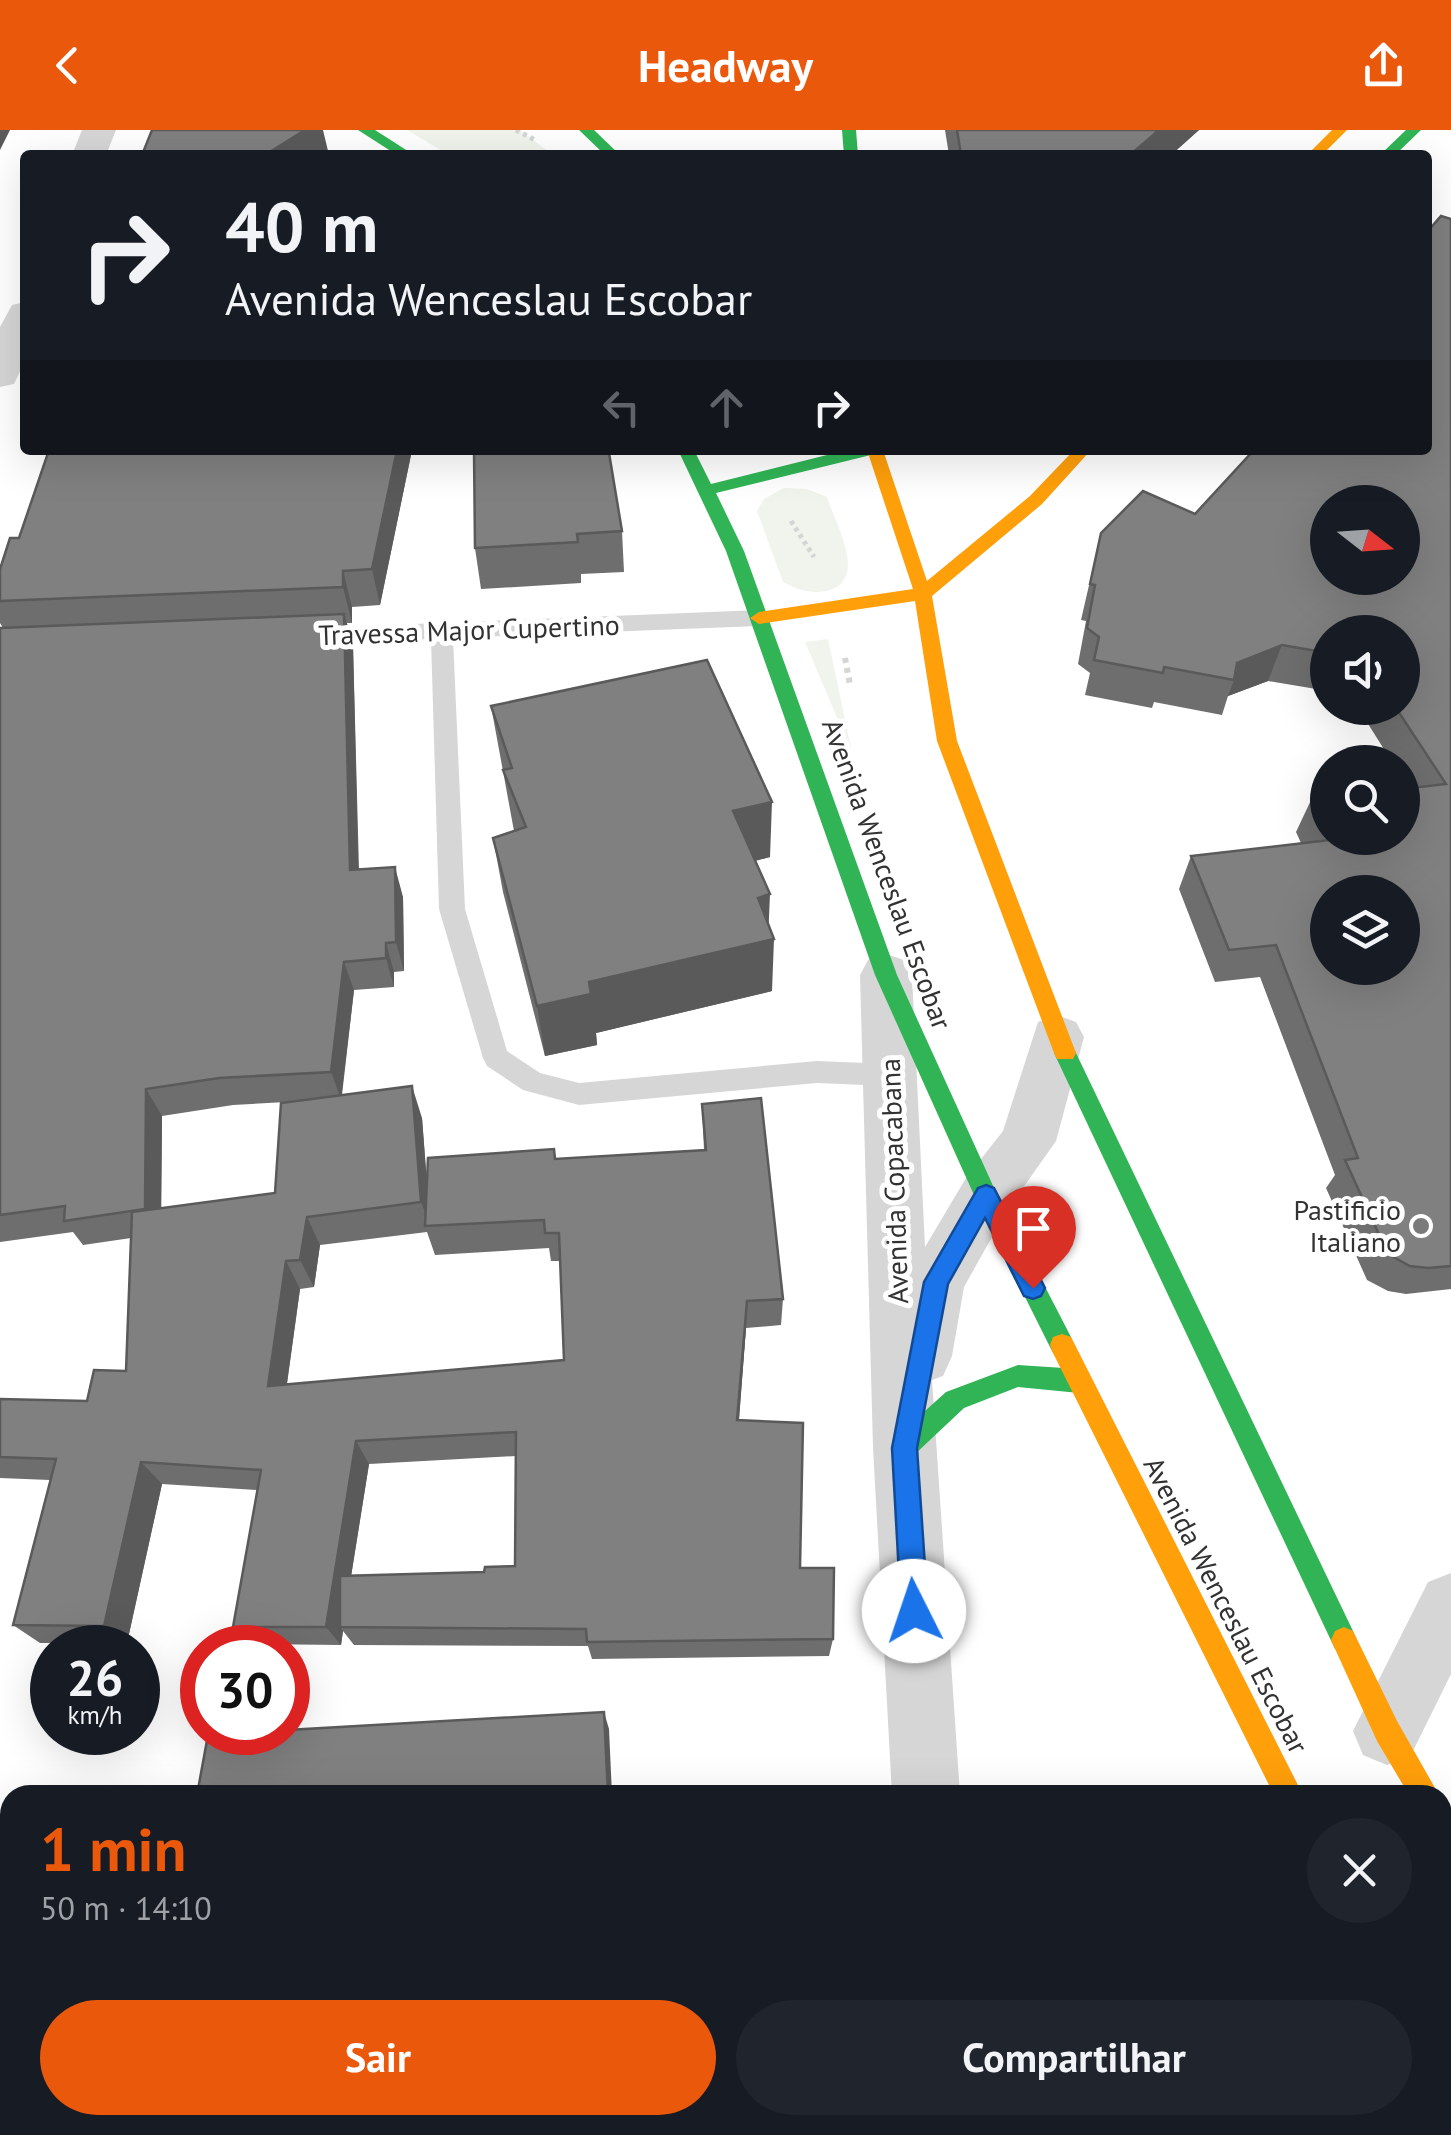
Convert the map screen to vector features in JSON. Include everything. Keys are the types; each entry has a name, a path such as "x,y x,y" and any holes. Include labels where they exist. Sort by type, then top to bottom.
{"main road":[{"path":"365,130 399,150"},
{"path":"586,130 608,150"},
{"path":"1319,150 1340,130"},
{"path":"1392,150 1414,130"},
{"name":"Avenida Wenceslau Escobar","path":"689,455 735,551 886,974 986,1195 1284,1785"},
{"path":"707,490 851,455"},
{"path":"874,455 923,594 947,741 1057,1037 1386,1732 1419,1785"},
{"path":"759,618 923,594 1036,500 1078,455"},
{"path":"904,1448 955,1400 986,1388 1018,1376 1080,1381"}],"street":[{"path":"0,375 20,325"},
{"name":"Avenida Copacabana","path":"886,974 904,1448 925,1785"},
{"name":"Avenida Copacabana","path":"904,1448 936,1282 986,1195 1028,1141 1057,1037"},
{"path":"1386,1732 1451,1606"}],"lane":[{"name":"Travessa Major Cupertino","path":"288,637 759,618"},
{"path":"442,631 452,909 496,1058 533,1082 579,1094 817,1072 890,1075"}],"shaded area":[{"path":"407,130 520,130 546,150 441,150"},
{"path":"784,488 807,489 827,497 848,562 841,584 830,590 806,591 783,582 757,511 764,499"},
{"path":"828,639 852,753 805,642"}],"building":[{"path":"152,130 305,130 273,150 144,150"},
{"path":"957,130 1159,130 1136,150 960,150"},
{"path":"1441,216 1451,219 1451,1266 1410,1266 1388,1254 1345,1160 1358,1158 1276,945 1229,950 1191,856 1310,842 1310,855 1420,855 1420,787 1446,784 1407,725 1420,725 1420,615 1310,615 1310,650 1282,645 1237,663 1234,680 1164,667 1163,673 1094,660 1099,637 1087,628 1095,585 1090,584 1101,533 1143,491 1195,514 1249,455 1432,455 1432,226"},
{"path":"47,455 396,455 372,569 343,571 343,587 0,601 0,569 10,538 19,538"},
{"path":"474,455 609,455 622,531 577,534 578,542 475,548"},
{"path":"344,614 350,870 395,867 396,942 386,943 386,958 344,962 331,1072 219,1078 146,1089 145,1209 64,1221 65,1206 0,1215 0,628"},
{"path":"707,660 772,802 733,811 770,894 758,898 774,939 589,982 591,994 537,1006 493,838 526,827 503,770 512,768 491,706"},
{"path":"412,1086 421,1202 307,1217 300,1260 286,1261 268,1386 564,1360 559,1233 545,1233 544,1220 425,1226 428,1158 554,1149 555,1159 706,1150 702,1104 761,1098 783,1299 747,1301 737,1420 803,1423 800,1568 834,1568 833,1639 587,1642 586,1629 340,1627 340,1576 484,1572 485,1567 515,1566 516,1432 356,1441 326,1627 233,1625 261,1470 141,1462 104,1625 13,1625 56,1459 0,1457 0,1399 87,1401 94,1370 126,1371 132,1212 275,1193 281,1103"},
{"path":"604,1712 608,1785 199,1785 204,1755 310,1755 310,1729"}],"traffic: fast":[{"path":"365,130 399,150"},
{"path":"586,130 608,150"},
{"path":"849,130 851,150"},
{"path":"1392,150 1414,130"},
{"path":"688,455 735,551 886,975 986,1195 1062,1345"},
{"path":"707,490 849,455"},
{"path":"1065,1053 1344,1640"},
{"path":"904,1447 955,1400 1018,1376 1079,1381"}],"traffic: slow":[{"path":"1319,150 1340,130"},
{"path":"877,455 923,594 947,741 1065,1053"},
{"path":"759,618 923,594 1036,500 1078,455"},
{"path":"1062,1345 1284,1785"},
{"path":"1344,1640 1387,1731 1419,1785"}],"place":[{"name":"Pastificio Italiano","path":"1421,1226"}],"route":[{"path":"914,1611 904,1448 936,1282 986,1195 1033,1288"}]}
